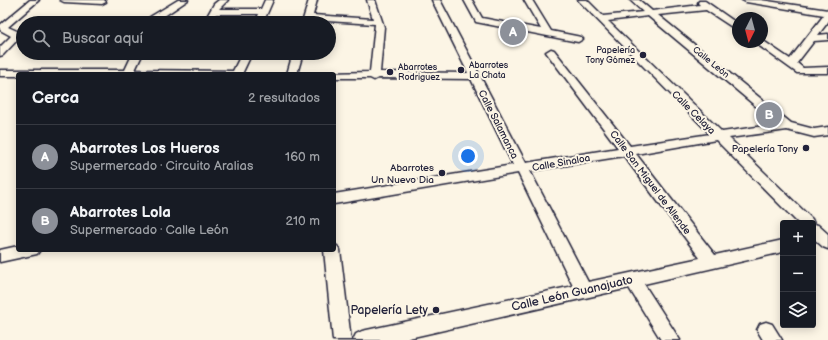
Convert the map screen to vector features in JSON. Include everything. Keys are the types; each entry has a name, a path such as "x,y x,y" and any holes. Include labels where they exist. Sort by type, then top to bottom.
{"street":[{"path":"16,16 35,0"},
{"path":"64,0 102,2"},
{"path":"157,16 184,0"},
{"path":"212,16 217,6 224,0"},
{"path":"263,16 270,0"},
{"path":"308,16 313,0"},
{"path":"371,0 380,27 374,76"},
{"name":"Calle Salamanca","path":"436,0 584,291"},
{"path":"468,0 479,20 578,39"},
{"path":"528,0 548,33"},
{"name":"Calle Celaya","path":"582,0 804,220"},
{"name":"Calle León","path":"634,0 787,126"},
{"path":"698,0 732,24"},
{"path":"746,0 828,13"},
{"path":"601,19 708,7"},
{"path":"214,12 265,11"},
{"path":"0,53 16,36 14,33 2,28 16,16"},
{"path":"791,64 828,16"},
{"path":"336,21 379,22"},
{"path":"811,38 828,38"},
{"path":"768,48 801,71 828,70"},
{"name":"Calle San Miguel de Allende","path":"551,52 712,262"},
{"path":"129,72 135,60"},
{"path":"239,72 243,60"},
{"path":"293,72 296,60"},
{"path":"0,73 16,73"},
{"path":"336,76 475,76"},
{"path":"787,126 814,133 828,131"},
{"name":"Calle Sinaloa","path":"336,199 787,126"},
{"name":"Calle León Guanajuato","path":"362,340 780,247"},
{"path":"0,256 21,252"},
{"path":"332,252 342,340"},
{"path":"632,279 671,340"}],"place":[{"name":"Abarrotes Los Hueros","path":"513,32"},
{"name":"Papelería Tony Gómez","path":"643,55"},
{"name":"Abarrotes La Chata","path":"461,70"},
{"name":"Abarrotes Rodriguez","path":"390,72"},
{"name":"Abarrotes Lola","path":"769,115"},
{"name":"Papelería Tony","path":"806,148"},
{"name":"Abarrotes Un Nuevo Dia","path":"442,173"},
{"name":"Papelería Lety","path":"436,310"}]}
